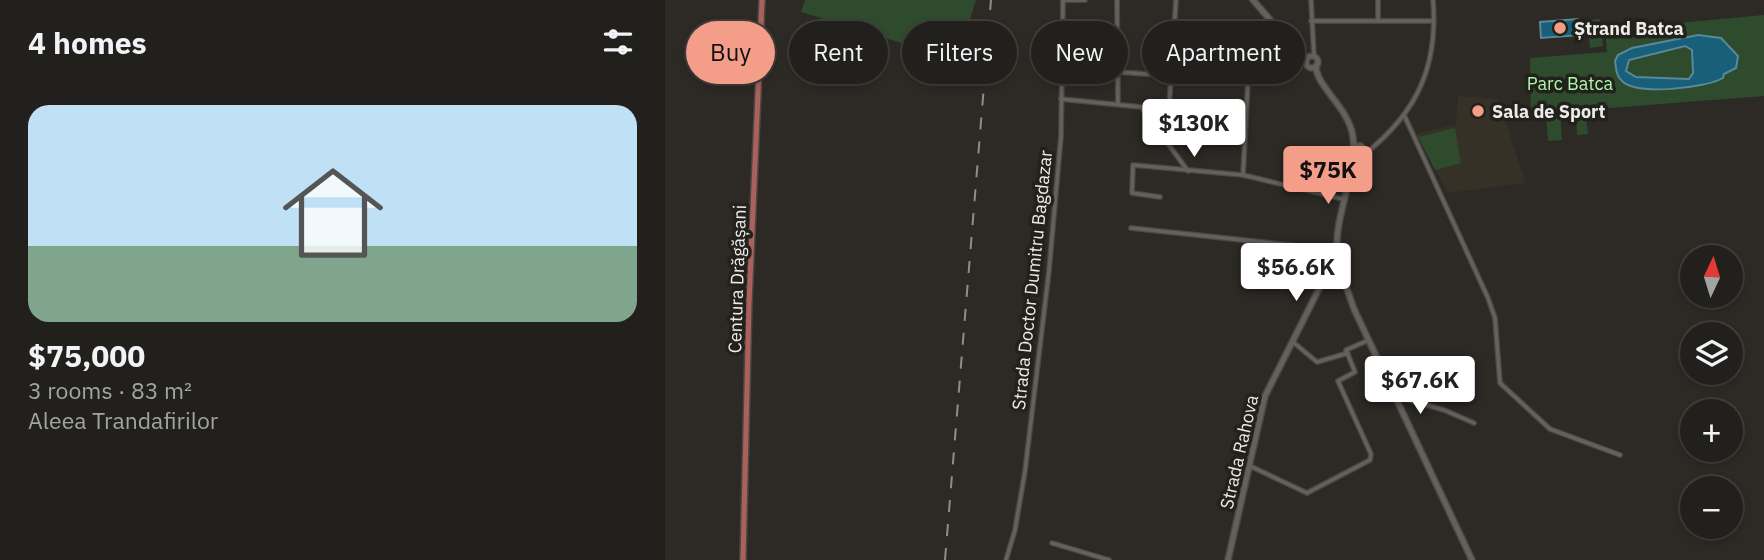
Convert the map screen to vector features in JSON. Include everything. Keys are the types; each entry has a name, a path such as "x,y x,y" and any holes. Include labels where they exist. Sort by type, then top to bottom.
{"main road":[{"name":"Centura Drăgășani","path":"743,560 762,0"},
{"path":"1253,0 1271,21"},
{"path":"1311,65 1318,60 1314,56"},
{"path":"1311,65 1314,56"},
{"path":"1305,59 1343,109 1353,145 1343,199 1335,269 1344,282 1472,560"},
{"name":"Strada Rahova","path":"1229,560 1265,396 1324,278 1335,269"}],"street":[{"path":"1063,0 1085,0"},
{"name":"Strada Doctor Dumitru Bagdazar","path":"1006,560 1015,530 1025,471 1045,310 1061,136 1063,0"},
{"path":"1117,0 1117,21"},
{"path":"1175,21 1177,0"},
{"path":"1311,0 1314,56"},
{"path":"1378,0 1378,21"},
{"path":"1350,165 1405,117 1430,61 1433,0"},
{"path":"1311,21 1434,20"},
{"path":"1118,84 1118,104"},
{"path":"1167,142 1170,84"},
{"path":"1243,175 1248,84"},
{"path":"1061,99 1141,107 1188,171"},
{"path":"1405,117 1488,298 1495,318 1500,383 1550,429 1620,454"},
{"path":"1353,145 1361,145 1368,152"},
{"path":"1160,197 1132,193 1133,165 1243,175 1343,199"},
{"path":"1131,228 1336,251"},
{"path":"1250,466 1307,493 1370,460 1371,454 1338,381 1355,372 1346,350 1369,340"},
{"path":"1291,341 1317,362 1348,354"},
{"path":"1395,396 1444,410 1474,423"},
{"path":"1052,543 1109,560"}],"shaded area":[{"path":"1458,96 1499,99 1525,183 1448,193 1416,134 1456,124"}],"green space":[{"path":"805,0 976,0 969,21 902,21 902,43 888,39 888,21 830,21 801,12"},
{"name":"Parc Batca","path":"1764,15 1764,96 1531,114 1530,58 1607,52 1605,30","holes":["1689,36 1725,41 1738,56 1736,68 1713,83 1685,88 1654,88 1640,86 1618,76 1616,61"]},
{"path":"1600,19 1603,46 1590,48 1587,20"},
{"name":"Parc Batca","path":"1685,46 1692,50 1693,73 1689,79 1636,77 1626,71 1629,60"},
{"path":"1560,113 1562,140 1548,141 1546,114"},
{"path":"1576,115 1586,115 1588,134 1577,135"},
{"path":"1455,128 1461,163 1435,170 1418,137"}],"water":[{"name":"Ștrand Batca","path":"1578,19 1580,35 1541,38 1540,22"},
{"path":"1698,35 1721,38 1738,56 1736,68 1714,82 1672,89 1642,88 1622,81 1617,72 1615,61 1618,55 1632,48","holes":["1685,46 1692,50 1693,73 1689,79 1636,77 1626,71 1629,60"]}],"railway":[{"path":"945,560 991,0"}],"place":[{"name":"Ștrand Batca","path":"1560,28"},
{"name":"Sala de Sport","path":"1478,111"}]}
